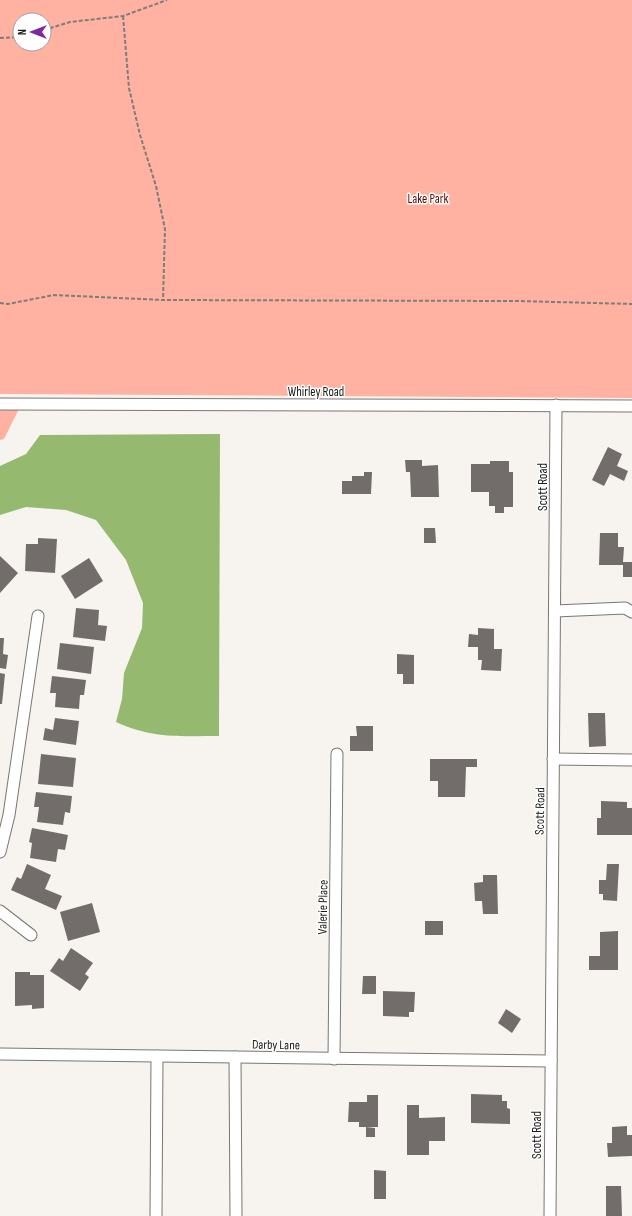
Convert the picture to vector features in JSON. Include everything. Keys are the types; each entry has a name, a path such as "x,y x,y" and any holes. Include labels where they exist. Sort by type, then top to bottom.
{"street":[{"name":"Whirley Road","path":"0,404 632,406"},
{"name":"Scott Road","path":"550,1216 556,405"},
{"path":"555,611 625,608 632,612"},
{"path":"0,852 10,815 38,616"},
{"name":"Valerie Place","path":"334,1059 337,754"},
{"path":"553,759 632,760"},
{"path":"0,911 31,935"},
{"name":"Darby Lane","path":"0,1054 551,1061"},
{"path":"156,1216 157,1056"},
{"path":"235,1057 236,1216"}],"path":[{"path":"52,28 70,22 123,16 167,0"},
{"path":"123,16 129,88 140,135 156,186 165,229 163,300"},
{"path":"0,38 12,37"},
{"path":"0,303 8,304 54,295 163,300 517,301 632,304"}],"green space":[{"name":"Lake Park","path":"0,0 632,0 632,398 0,394"},
{"path":"0,409 19,409 4,439 0,440"}],"shaded area":[{"path":"220,434 219,736 179,736 155,734 142,731 116,722 122,699 124,673 142,628 143,603 126,560 96,520 66,510 26,507 0,515 0,466 26,454 40,435"}],"building":[{"path":"608,447 622,454 617,466 628,471 624,481 610,474 604,486 592,480"},
{"path":"405,460 422,460 422,466 438,465 439,497 411,497 410,472 406,472"},
{"path":"490,461 509,461 509,472 513,472 513,507 504,507 504,513 495,513 495,506 489,506 489,492 471,492 471,464 490,464"},
{"path":"364,472 372,472 371,494 342,494 342,481 352,481 352,476 364,476"},
{"path":"424,528 435,528 436,543 424,543"},
{"path":"600,533 618,533 618,547 624,547 623,562 632,562 632,577 623,577 623,565 599,565"},
{"path":"38,538 57,539 55,573 25,571 26,544 38,544"},
{"path":"0,556 18,573 0,593"},
{"path":"89,558 103,581 75,599 61,576"},
{"path":"76,608 99,610 98,625 107,626 105,641 73,637"},
{"path":"478,628 494,629 494,649 502,649 501,671 481,670 482,660 478,660 478,647 468,647 469,634 478,635"},
{"path":"0,638 4,638 3,654 8,655 6,669 0,668"},
{"path":"60,643 94,647 91,674 57,669"},
{"path":"397,654 414,655 414,684 403,684 403,674 397,674"},
{"path":"0,673 5,674 2,704 0,704"},
{"path":"52,676 86,680 84,695 80,695 79,709 55,707 56,693 50,693"},
{"path":"588,713 605,713 606,746 589,747"},
{"path":"55,718 79,721 76,745 43,740 45,728 53,730"},
{"path":"356,726 373,726 373,751 350,751 350,736 357,736"},
{"path":"41,754 76,758 73,787 38,784"},
{"path":"430,759 477,759 477,767 466,767 465,797 438,797 438,781 430,781"},
{"path":"36,792 72,796 70,813 65,812 63,825 37,822 39,807 34,807"},
{"path":"601,801 627,802 627,808 632,808 632,835 597,835 597,818 601,818"},
{"path":"32,828 68,835 65,850 58,849 56,862 30,858 32,843 29,842"},
{"path":"27,864 51,875 45,889 62,896 56,910 11,890 17,877 21,879"},
{"path":"607,864 619,864 617,901 603,900 603,894 599,894 599,880 606,880"},
{"path":"483,875 497,875 498,914 483,914 482,901 475,901 474,883 483,882"},
{"path":"92,903 100,932 68,941 60,912"},
{"path":"425,921 443,921 443,935 425,935"},
{"path":"618,931 618,970 589,970 589,956 600,956 600,932"},
{"path":"71,948 93,963 85,974 89,977 80,991 50,971 59,958 63,961"},
{"path":"15,972 30,972 30,975 44,975 44,1008 32,1009 32,1005 15,1006"},
{"path":"363,976 376,976 376,994 362,994"},
{"path":"383,991 415,992 414,1012 409,1012 409,1017 383,1016"},
{"path":"506,1009 521,1019 512,1033 498,1023"},
{"path":"471,1094 502,1095 502,1101 507,1101 507,1108 510,1109 510,1124 471,1123"},
{"path":"367,1095 378,1095 378,1127 359,1127 359,1122 348,1122 349,1102 367,1102"},
{"path":"407,1105 419,1105 419,1118 445,1117 445,1141 429,1141 429,1155 407,1155"},
{"path":"627,1126 627,1135 632,1135 632,1156 608,1157 607,1143 612,1143 612,1127"},
{"path":"366,1127 375,1128 375,1137 366,1137"},
{"path":"374,1170 386,1171 386,1199 374,1199"},
{"path":"606,1186 621,1186 622,1216 606,1216"}]}
